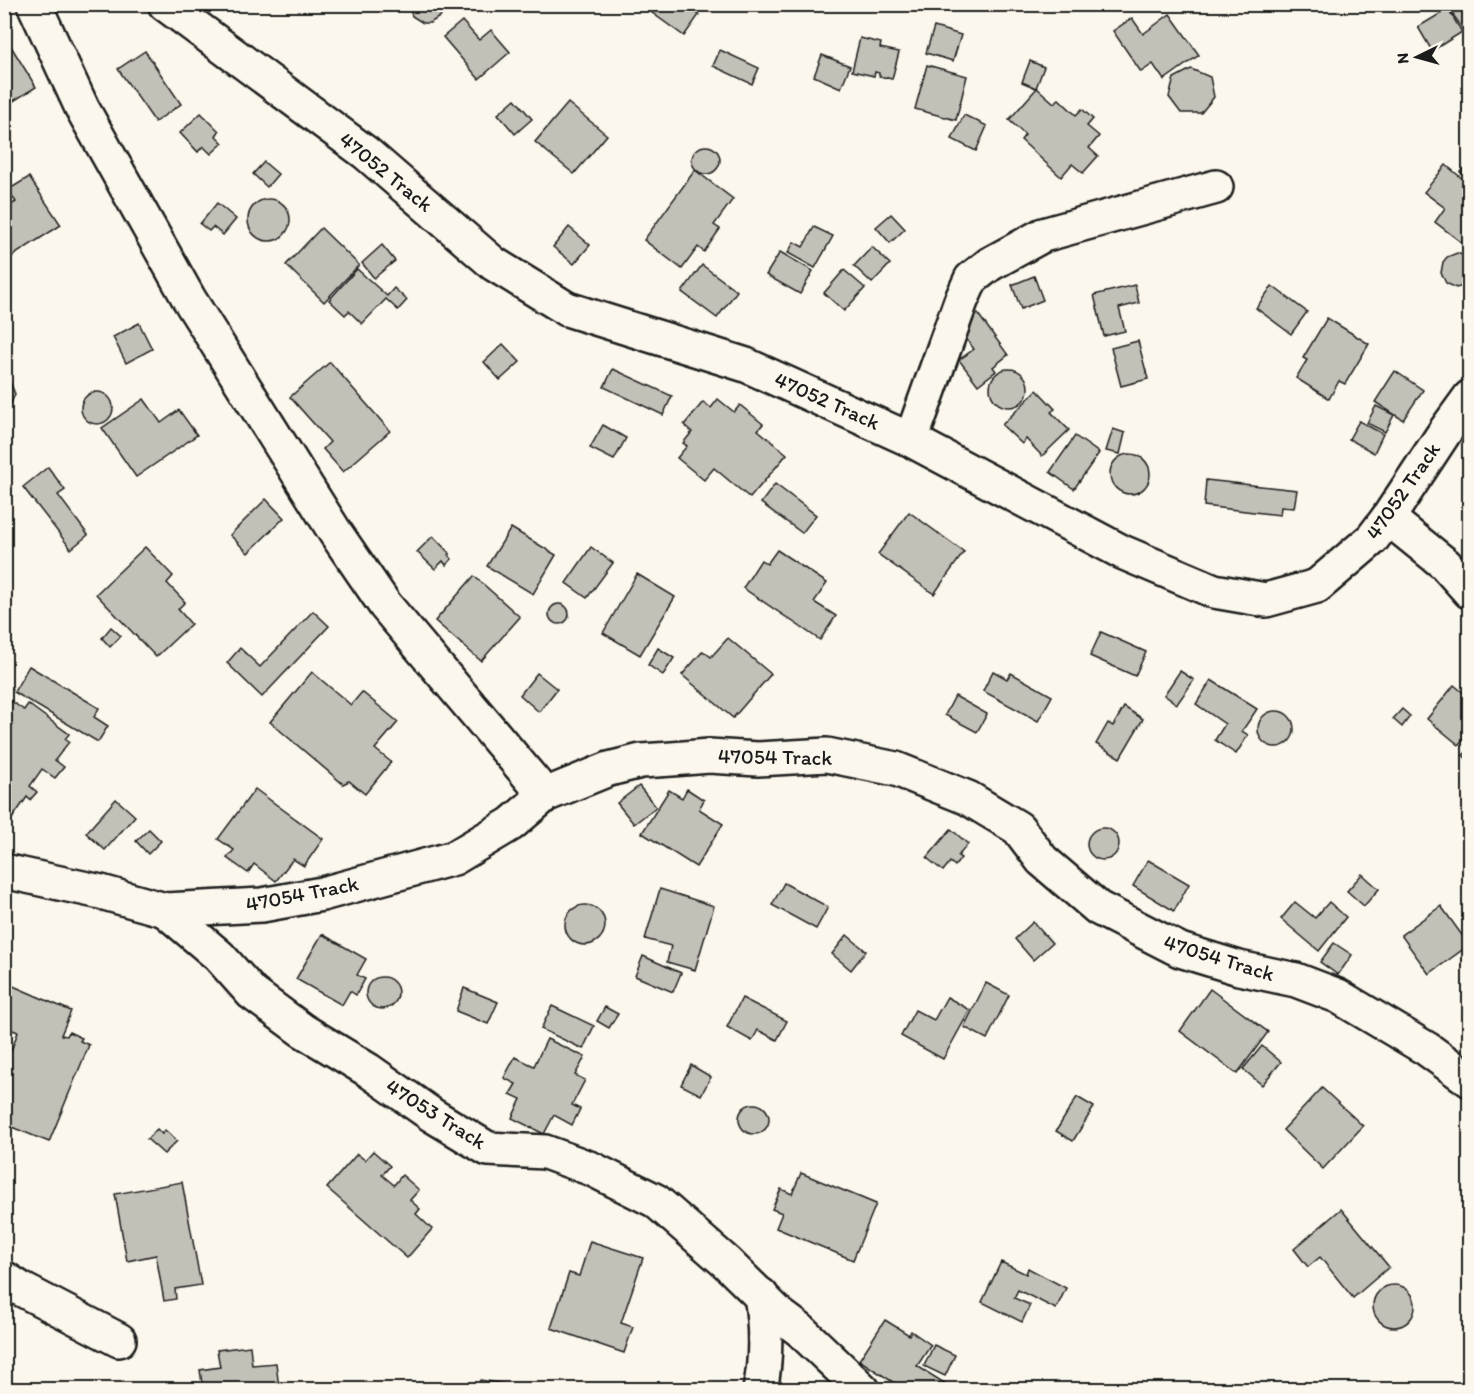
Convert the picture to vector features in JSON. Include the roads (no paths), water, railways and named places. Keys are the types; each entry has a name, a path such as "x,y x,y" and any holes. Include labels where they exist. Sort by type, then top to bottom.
{"street":[{"path":"34,4 82,108 189,299 336,532 385,605 545,795"},
{"name":"47052 Track","path":"178,9 366,153 494,264 567,309 746,365 911,440 1122,552 1214,591 1266,600 1317,585 1372,539 1470,397"},
{"path":"911,440 971,279 990,264 1043,235 1216,187"},
{"path":"1388,518 1444,564 1470,592"},
{"name":"47054 Track","path":"165,910 272,903 322,894 454,858 511,824 545,795 609,769 641,761 709,756 758,759 827,755 896,768 968,798 1018,828 1042,860 1098,908 1180,950 1239,968 1296,980 1338,996 1427,1050 1470,1080"},
{"path":"4,871 101,892 165,910"},
{"name":"47053 Track","path":"165,910 219,956 252,993 302,1030 368,1070 432,1115 488,1149 545,1152 592,1169 656,1201 863,1389"},
{"path":"4,1278 119,1340"},
{"path":"760,1389 765,1366 766,1325 761,1295"}]}
